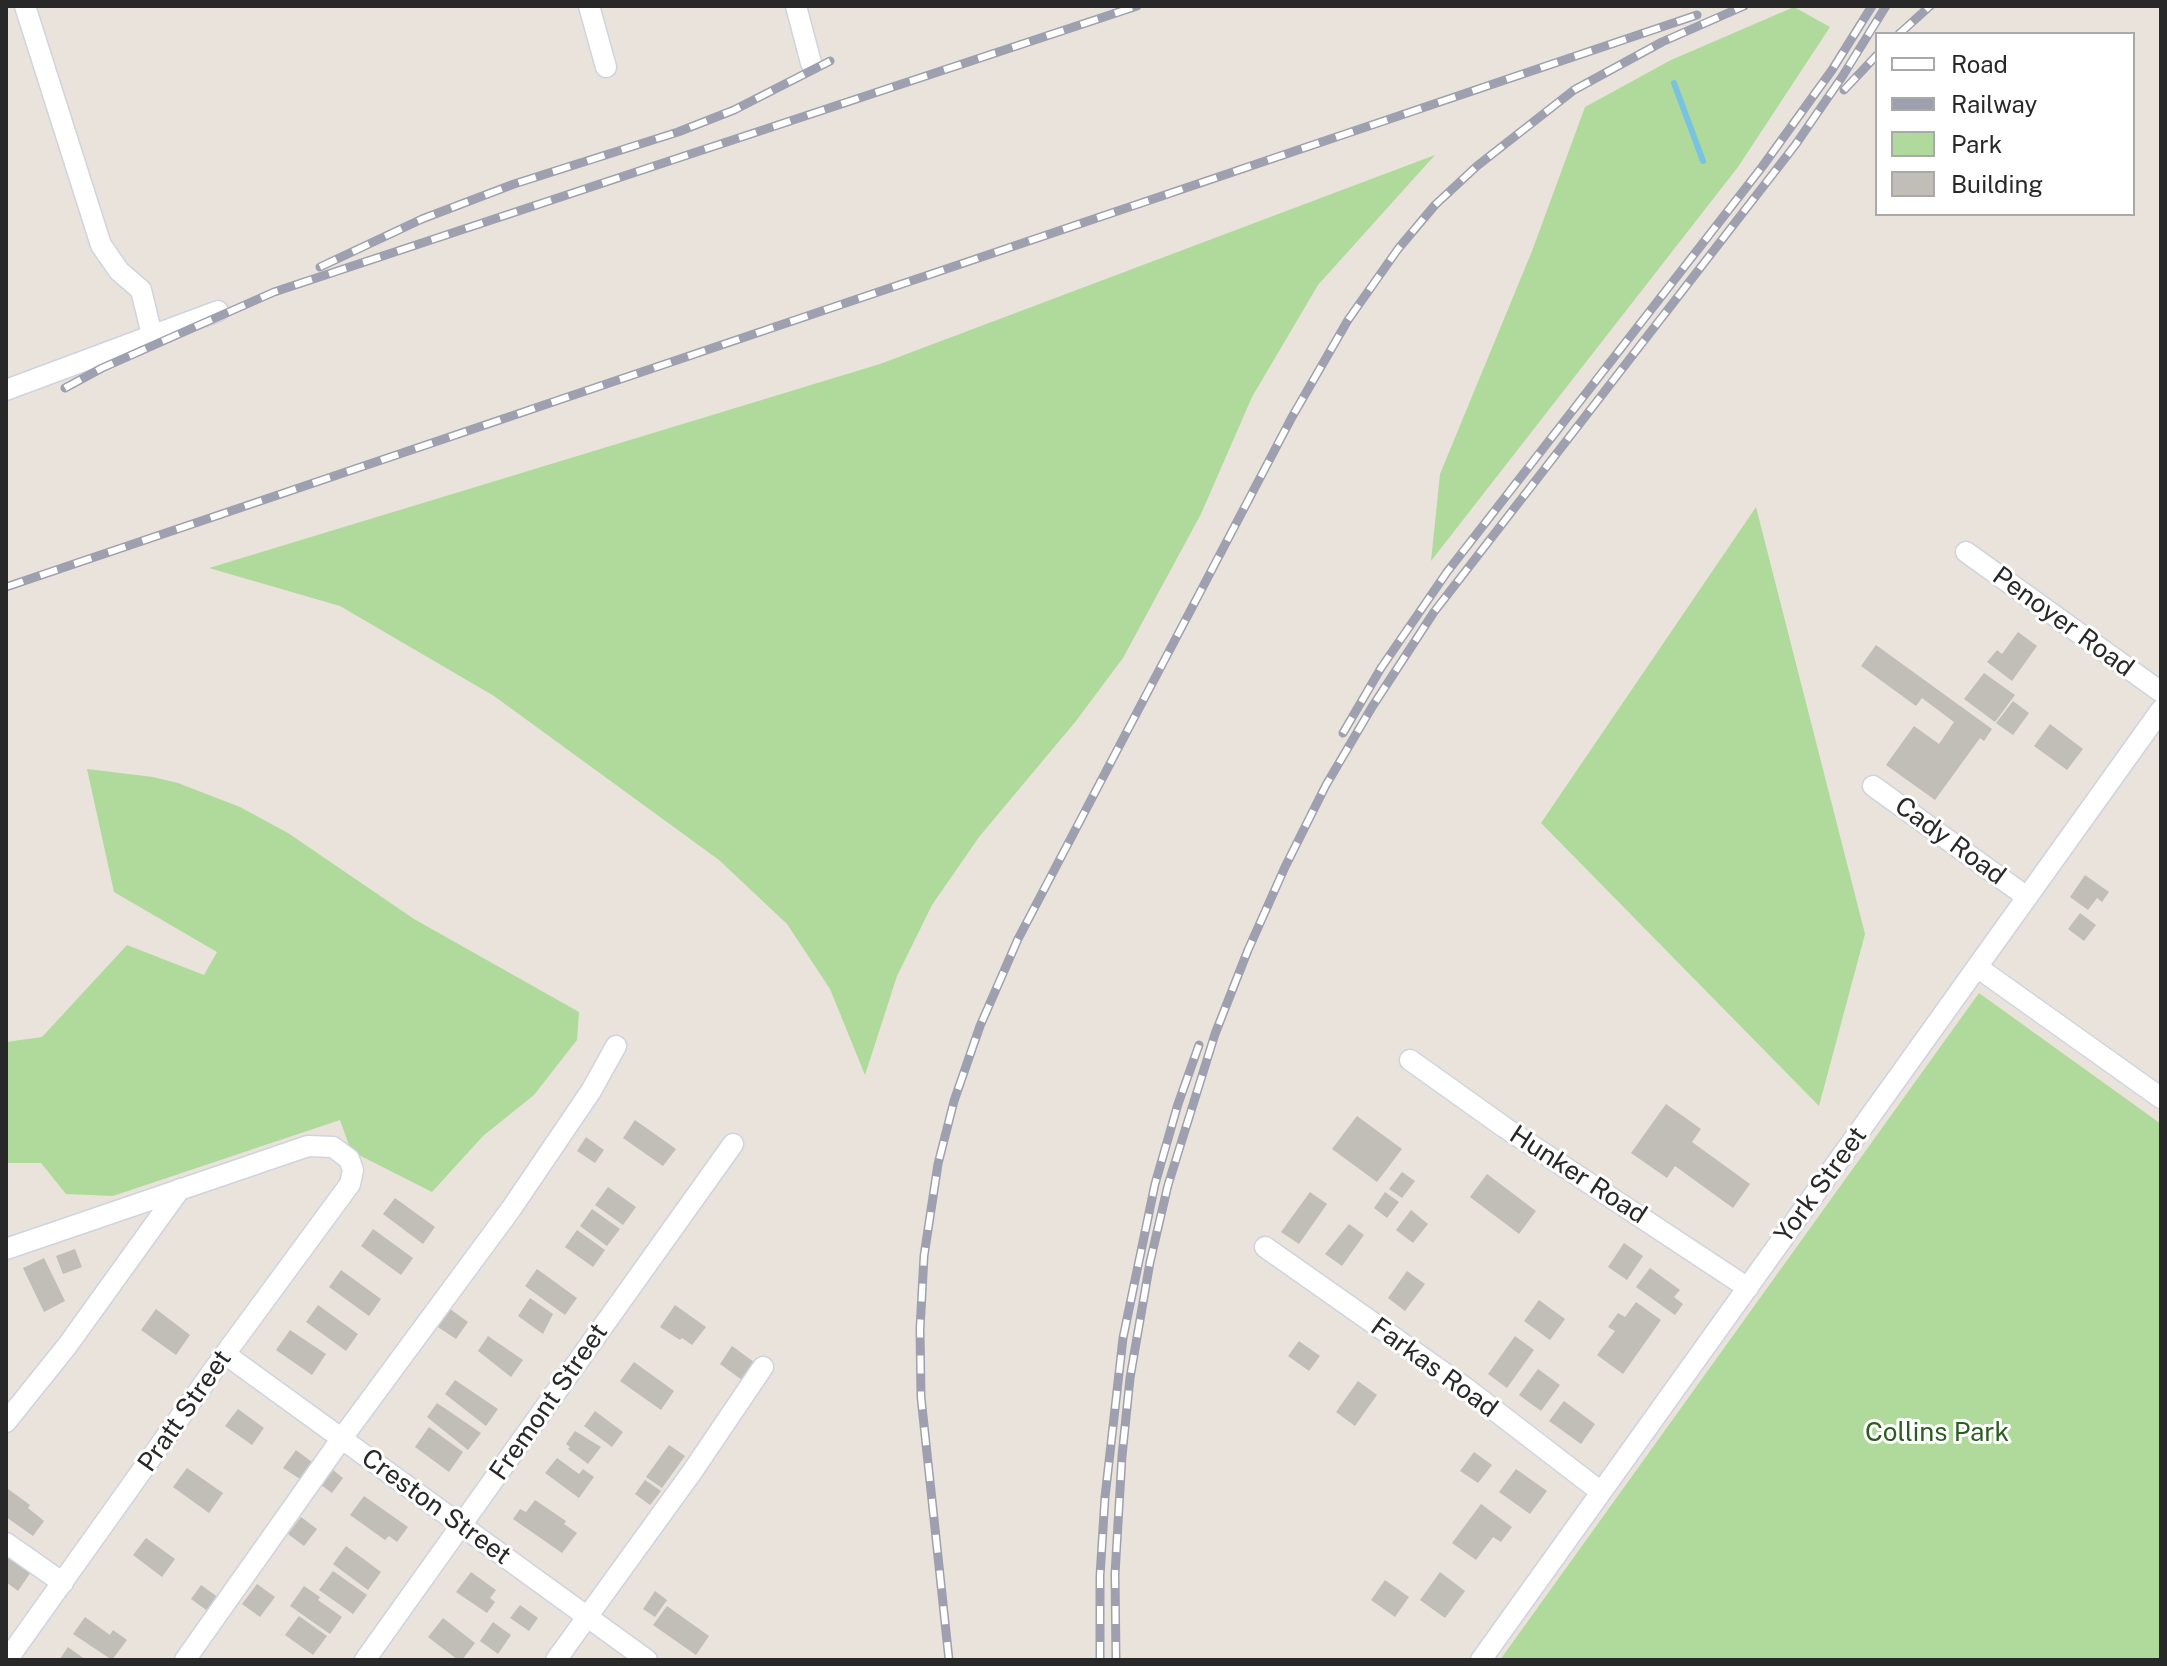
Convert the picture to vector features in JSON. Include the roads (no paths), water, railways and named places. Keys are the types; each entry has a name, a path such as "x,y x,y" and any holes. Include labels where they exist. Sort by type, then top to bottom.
{"street":[{"path":"25,6 101,245 119,271 141,290 152,335"},
{"path":"589,6 606,67"},
{"path":"796,6 811,63"},
{"path":"6,390 218,311"},
{"name":"Penoyer Road","path":"1966,552 2161,692"},
{"name":"York Street","path":"1481,1660 2161,710"},
{"name":"Cady Road","path":"1873,786 2027,897"},
{"path":"1977,967 2161,1098"},
{"path":"185,1660 342,1438 511,1209 591,1091 616,1046"},
{"name":"Hunker Road","path":"1410,1060 1504,1127 1748,1288"},
{"name":"Fremont Street","path":"365,1660 733,1144"},
{"name":"Pratt Street","path":"7,1660 350,1184 353,1170 349,1159 333,1147 308,1146 180,1189"},
{"path":"6,1249 180,1189"},
{"path":"6,1422 67,1346 180,1189"},
{"name":"Farkas Road","path":"1265,1247 1467,1389 1601,1492"},
{"name":"Creston Street","path":"225,1354 647,1660"},
{"path":"556,1660 692,1472 763,1367"},
{"path":"6,1543 63,1583"}],"waterway":[{"path":"1674,83 1703,161"}],"railway":[{"path":"65,388 102,368 274,292 1137,6"},
{"path":"949,1660 921,1397 920,1329 924,1256 938,1164 954,1101 980,1026 1018,939 1292,417 1348,320 1398,249 1435,205 1477,166 1574,90 1662,42 1744,6"},
{"path":"1343,733 1381,668 1447,572 1762,167 1832,70 1872,6"},
{"path":"1116,1660 1115,1574 1122,1456 1130,1378 1150,1262 1168,1185 1215,1034 1285,867 1326,785 1434,612 1796,144 1886,6"},
{"path":"1901,32 1930,6"},
{"path":"6,587 1697,15"},
{"path":"1844,90 1875,57"},
{"path":"320,267 422,219 514,184 678,132 734,110 830,61"},
{"path":"1100,1660 1100,1576 1105,1497 1123,1338 1155,1184 1199,1045"}],"park label":[{"name":"Collins Park","path":"1937,1433"}]}
